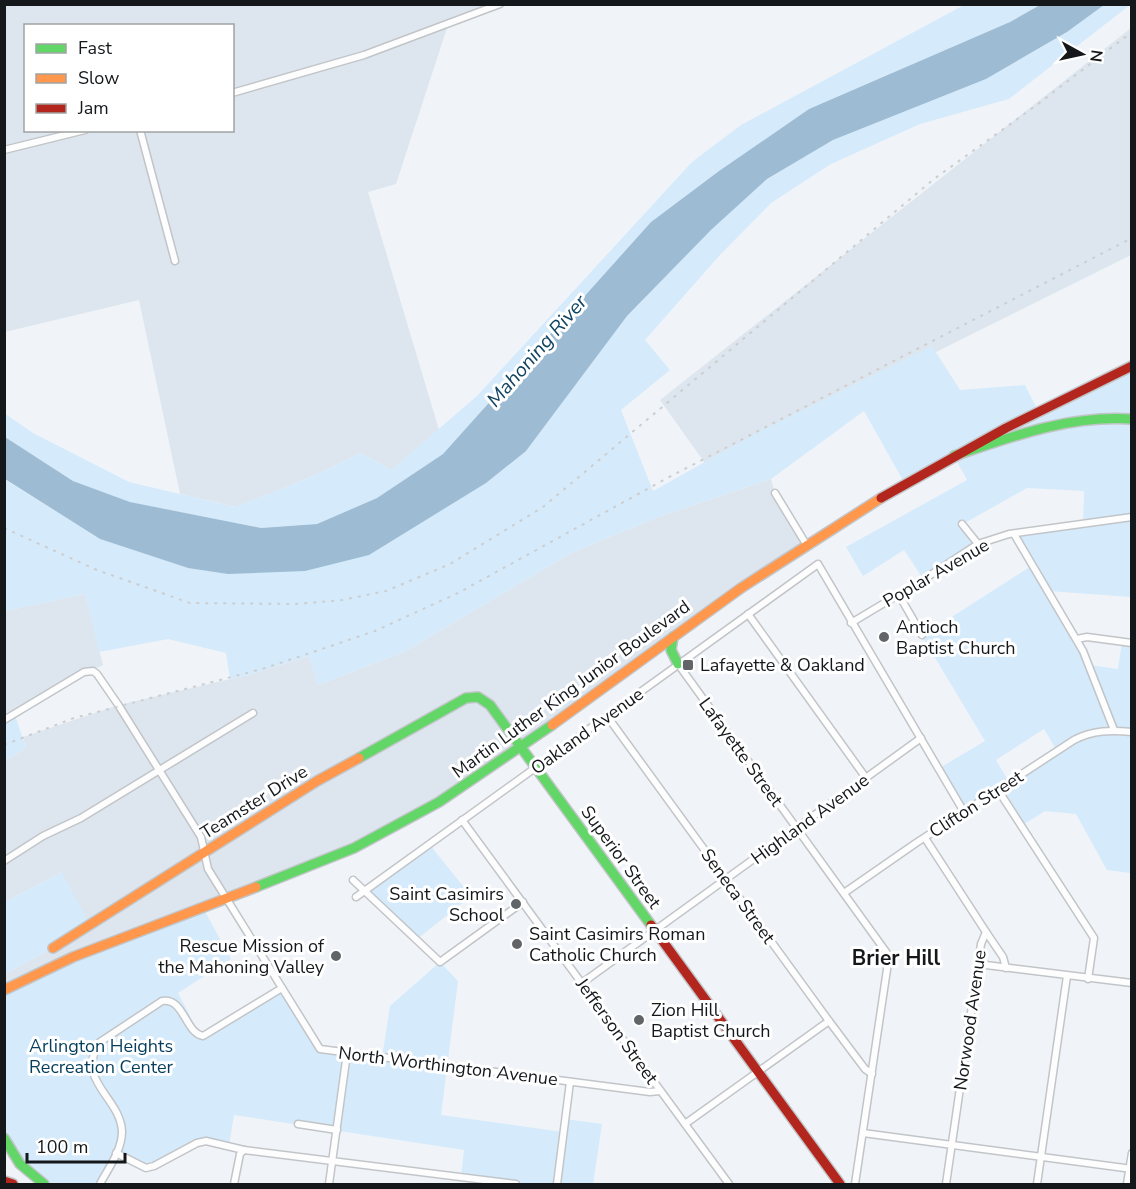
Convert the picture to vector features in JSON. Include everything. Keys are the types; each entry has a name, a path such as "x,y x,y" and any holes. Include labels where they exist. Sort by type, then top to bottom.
{"main road":[{"name":"Martin Luther King Junior Boulevard","path":"8,989 74,957 320,863 382,834 448,796 521,748 673,636 806,544 954,456 1030,415 1131,366"},
{"path":"954,456 1054,424 1104,417 1131,419"},
{"path":"673,636 671,650 678,664"},
{"name":"Teamster Drive","path":"53,948 302,790 466,698 478,698"},
{"name":"Superior Street","path":"478,698 490,705 840,1185"},
{"path":"4,1138 24,1169 44,1185"},
{"path":"4,1181 13,1185"}],"street":[{"path":"234,92 364,55 500,4"},
{"path":"4,150 77,132"},
{"path":"141,132 175,261"},
{"path":"775,493 806,544"},
{"name":"Poplar Avenue","path":"852,623 978,544 1014,534 1131,517"},
{"path":"962,524 978,544"},
{"path":"1014,534 1077,639 1114,730"},
{"name":"Oakland Avenue","path":"356,897 818,564 852,623"},
{"path":"899,595 922,635"},
{"path":"748,614 866,778"},
{"path":"852,623 964,812"},
{"path":"1077,639 1087,637 1131,643"},
{"name":"Lafayette Street","path":"678,664 888,956 872,1074"},
{"name":"North Worthington Avenue","path":"4,720 90,671 97,675 201,837 208,869 321,1049 650,1092 660,1091"},
{"path":"4,861 33,842 81,818 253,713"},
{"name":"Seneca Street","path":"607,716 865,1070 872,1074"},
{"name":"Clifton Street","path":"844,893 1081,737 1114,730 1131,732"},
{"name":"Highland Avenue","path":"582,983 921,738"},
{"path":"998,790 1094,938 1088,979"},
{"name":"Jefferson Street","path":"462,820 729,1185"},
{"name":"Norwood Avenue","path":"925,838 986,932 981,944 946,1185"},
{"path":"353,880 440,962 523,902"},
{"path":"986,932 1003,957 1006,968"},
{"path":"978,964 1131,983"},
{"path":"1037,1185 1066,976"},
{"path":"100,1185 121,1140 120,1124 96,1081 92,1068 94,1052 100,1042 162,1001 167,1000 176,1004 196,1035 203,1036 282,988"},
{"path":"685,1124 829,1021"},
{"path":"329,1185 347,1053"},
{"path":"855,1185 872,1074"},
{"path":"557,1185 570,1082"},
{"path":"298,1124 337,1130"},
{"path":"863,1133 1130,1169"},
{"path":"116,1153 146,1168 197,1143 206,1141 243,1150 516,1185"},
{"path":"234,1185 243,1150"},
{"path":"1127,1185 1131,1153"}],"shaded area":[{"path":"4,5 500,5 448,25 396,184 368,192 439,430 391,470 361,453 311,477 236,507 180,494 139,300 5,332"},
{"path":"1131,28 1131,255 707,466 660,400"},
{"path":"771,479 775,493 806,544 555,722 382,834 5,988 5,974 65,941 62,872 5,902 5,761 26,748 23,737 119,705 252,674 309,656 318,685 404,652 573,552 661,516"},
{"path":"85,594 103,665 5,720 5,611"}],"green space":[{"path":"964,5 1040,5 1010,22 809,109 719,171 651,222 443,454 377,498 317,524 261,528 130,502 73,481 5,437 4,413 33,433 129,482 235,507 311,477 361,453 391,470 477,396 692,162 741,125"},
{"path":"1104,5 1130,5 1009,99 920,124 831,164 771,203 719,256 645,340 670,370 621,410 653,491 762,430 932,346 960,390 1025,385 1038,411 1131,366 1131,597 1049,591 1089,665 1118,669 1122,642 1131,643 1130,873 1107,870 1076,814 1045,811 1021,826 997,791 964,812 938,769 985,741 922,636 1033,565 1014,534 1083,524 1084,491 1027,488 963,524 978,544 924,580 904,550 863,576 846,547 967,480 954,456 905,484 864,411 771,479 661,516 573,552 404,652 318,685 309,656 230,679 226,653 168,639 99,652 85,594 5,611 4,479 100,539 188,568 305,571 526,451 627,316 711,230 767,179 833,140 986,79 1067,32","holes":["1044,729 1057,751 1009,782 996,760"]},
{"path":"15,715 26,748 5,761 5,720"},
{"path":"429,844 471,896 416,940 364,891"},
{"path":"62,872 90,925 5,974 5,902"},
{"name":"Arlington Heights Recreation Center","path":"203,908 231,959 178,993 201,1037 282,988 321,1049 382,1058 390,1006 440,962 458,981 441,1115 563,1132 565,1119 602,1124 593,1184 516,1184 461,1177 464,1150 234,1115 229,1146 206,1141 146,1168 116,1153 100,1184 44,1184 35,1179 5,1138 5,996 16,984"}],"water":[{"name":"Mahoning River","path":"1040,5 1104,5 1067,32 986,79 833,140 767,179 711,230 627,316 526,451 486,483 369,555 305,571 228,574 188,568 100,539 5,479 5,437 73,481 130,502 261,528 317,524 377,498 443,454 651,222 719,171 809,109 1010,22"}],"railway":[{"path":"4,528 97,570 190,603 295,604 342,600 386,591 450,564 543,507 934,179 1034,107 1132,32"},
{"path":"4,745 74,718 262,669 375,631 458,593 671,476 1132,238"}],"traffic: fast":[{"path":"954,456 1042,428 1086,420 1132,419"},
{"path":"673,637 671,650 678,664"},
{"path":"359,758 466,698 478,697 490,705 651,925"},
{"path":"256,887 354,848 439,802 552,725"},
{"path":"4,1138 20,1164 44,1184"}],"traffic: slow":[{"path":"552,725 741,588 881,498"},
{"path":"53,948 317,781 359,758"},
{"path":"4,990 73,957 256,887"}],"traffic: jam":[{"path":"881,498 1006,428 1132,366"},
{"path":"651,925 840,1184"},
{"path":"4,1181 13,1184"}],"place":[{"name":"Antioch Baptist Church","path":"884,637"},
{"name":"Lafayette & Oakland","path":"688,665"},
{"name":"Saint Casimirs School","path":"516,904"},
{"name":"Saint Casimirs Roman Catholic Church","path":"517,944"},
{"name":"Rescue Mission of the Mahoning Valley","path":"336,956"},
{"name":"Zion Hill Baptist Church","path":"639,1020"}],"district":[{"name":"Brier Hill","path":"896,958"}]}
